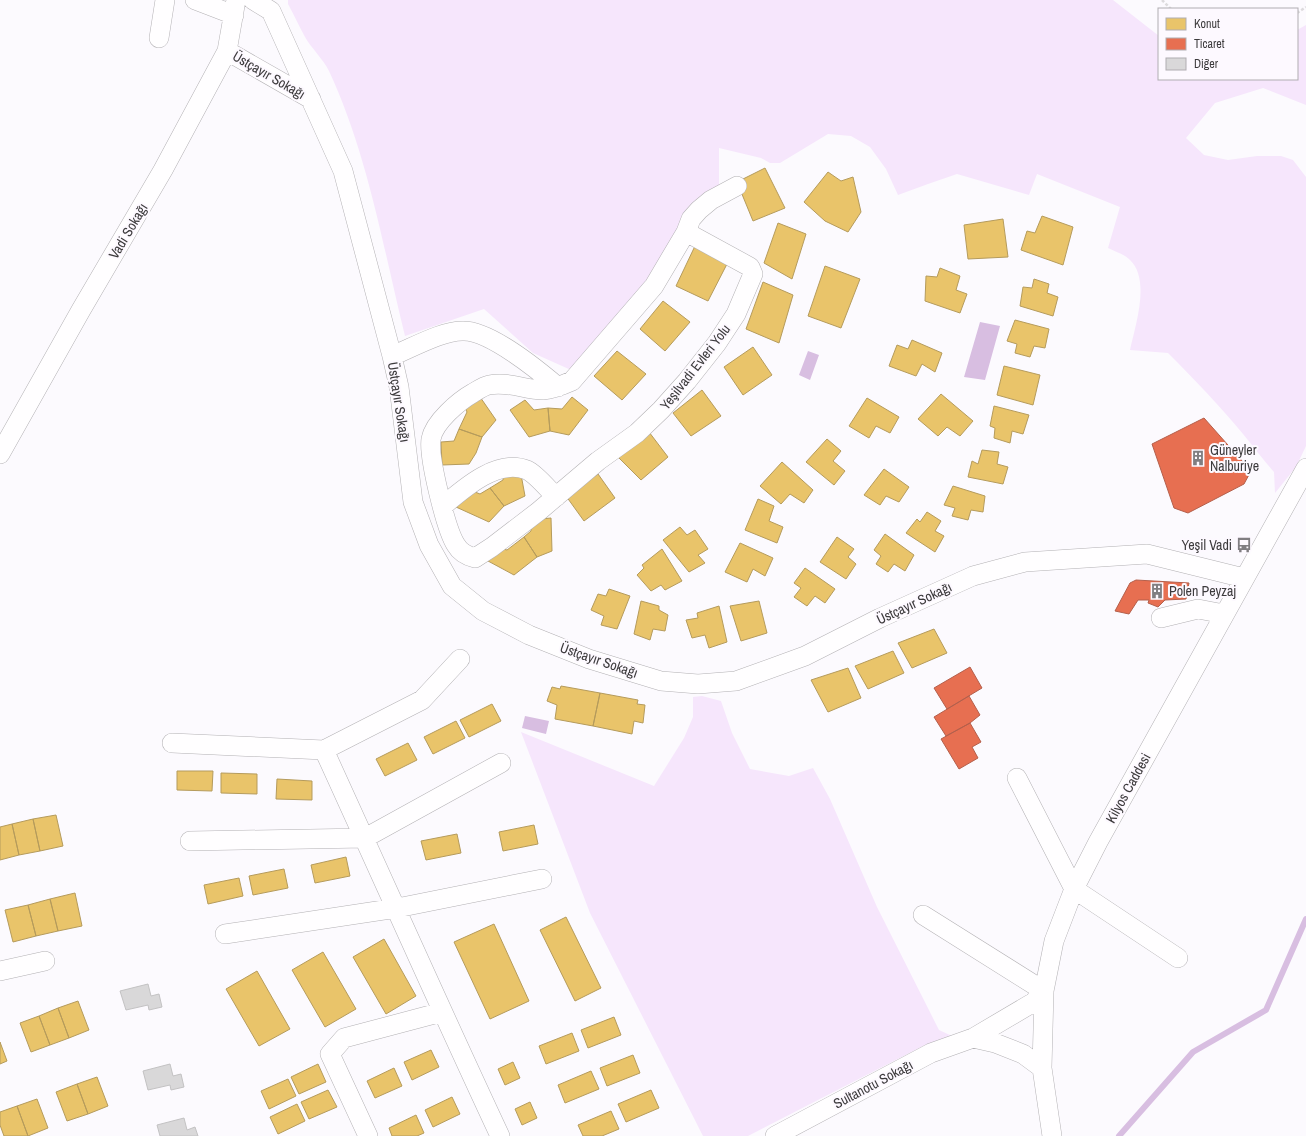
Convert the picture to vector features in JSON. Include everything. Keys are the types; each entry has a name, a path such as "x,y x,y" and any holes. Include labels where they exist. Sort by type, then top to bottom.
{"street":[{"path":"159,38 165,0"},
{"path":"195,0 235,8"},
{"name":"Üstçayır Sokağı","path":"253,0 271,11 343,171 392,356 399,387 413,502 429,545 452,586 483,611 529,635 589,659 661,681 698,684 736,681 805,656 880,618 974,576 1025,562 1147,554 1244,578"},
{"name":"Vadi Sokağı","path":"0,454 81,310 163,170 227,51 235,8"},
{"name":"Üstçayır Sokağı","path":"227,51 311,99"},
{"name":"Yeşilvadi Evleri Yolu","path":"686,232 750,267 753,274 736,314 717,343 687,381 661,410 637,433 598,461 556,497 492,547 475,558 466,556 456,545 448,528 432,459 431,438 438,423 456,405 488,385 505,384 544,390 558,387 572,381 650,292 686,232 691,219 711,200 737,186"},
{"path":"392,356 445,334 464,331 482,334 532,365 558,387"},
{"path":"443,506 474,482 494,470 514,466 528,470 556,497"},
{"name":"Kilyos Caddesi","path":"1052,1136 1042,1068 1044,991 1054,941 1074,889 1098,842 1306,468"},
{"path":"1161,618 1198,609 1224,614"},
{"path":"172,743 324,750 422,700 460,659"},
{"path":"324,750 397,908 442,1012 500,1136"},
{"path":"190,841 365,838 501,763"},
{"path":"1017,778 1074,889 1178,958"},
{"path":"225,934 397,908 542,879"},
{"path":"923,915 1044,991"},
{"path":"0,971 45,961"},
{"name":"Sultanotu Sokağı","path":"775,1136 931,1053 973,1038 1034,1002 1044,991"},
{"path":"368,1136 330,1054 344,1038 442,1012"},
{"path":"973,1038 995,1043 1023,1054 1042,1068"}],"path":[{"path":"1162,0 1171,8"}],"shaded area":[{"path":"288,0 1113,0 1158,35 1158,80 1298,80 1298,29 1306,25 1306,105 1263,88 1215,103 1186,138 1204,155 1228,160 1257,156 1281,156 1293,160 1306,177 1306,446 1296,467 1275,493 1274,472 1225,413 1168,353 1130,350 1138,316 1141,291 1140,279 1130,260 1108,248 1120,207 1037,174 1029,195 957,174 898,195 886,169 870,147 851,136 828,134 780,163 770,163 761,158 719,148 719,186 690,205 663,256 636,298 571,370 533,353 484,309 405,336 364,168 343,103 324,62 305,37 288,4"},
{"path":"980,322 1000,326 985,380 964,377"},
{"path":"808,351 819,355 810,380 799,375"},
{"path":"702,696 721,701 732,733 750,769 789,776 813,768 830,799 877,907 939,1030 952,1036 923,1046 748,1136 703,1136 590,913 521,732 654,786 684,738 693,717 693,697"},
{"path":"525,716 549,721 546,734 522,728"}],"building: Konut":[{"path":"765,168 785,208 753,221 737,182"},
{"path":"828,172 841,181 853,177 861,212 848,232 825,221 804,202"},
{"path":"1042,216 1073,227 1063,265 1021,250 1027,231 1035,233"},
{"path":"1003,219 1008,257 968,259 964,225"},
{"path":"778,223 806,234 792,279 764,263"},
{"path":"695,246 727,264 708,301 676,286"},
{"path":"825,266 860,279 841,328 808,316"},
{"path":"940,268 960,276 956,290 967,294 960,313 925,301 926,276 937,277"},
{"path":"1034,279 1049,284 1047,293 1058,297 1053,316 1020,306 1023,287 1032,288"},
{"path":"763,282 793,295 779,343 746,329"},
{"path":"663,301 690,322 665,351 640,329"},
{"path":"1015,320 1049,329 1045,348 1034,346 1030,357 1015,353 1017,344 1007,341"},
{"path":"912,340 942,353 935,372 922,364 916,376 889,366 897,345 908,349"},
{"path":"753,347 772,375 743,395 724,367"},
{"path":"617,351 646,374 622,400 594,376"},
{"path":"1004,366 1040,375 1033,405 997,395"},
{"path":"702,390 721,416 691,436 673,413"},
{"path":"478,394 496,420 482,437 459,429 467,412 463,403"},
{"path":"941,394 973,421 960,436 947,427 938,436 918,419"},
{"path":"572,397 588,410 569,435 550,431 548,408 562,409"},
{"path":"867,398 899,417 890,433 876,426 869,438 849,426"},
{"path":"525,400 534,410 548,408 550,431 529,437 510,410"},
{"path":"994,406 1029,415 1023,434 1012,431 1010,443 994,438 995,428 990,426"},
{"path":"459,429 482,437 476,453 469,464 442,465 441,442 454,441"},
{"path":"649,432 668,457 641,480 618,457"},
{"path":"827,439 841,451 833,461 845,471 834,485 806,462"},
{"path":"982,450 999,452 997,464 1008,467 1003,484 968,477 972,461 978,464"},
{"path":"782,462 813,490 804,503 790,494 781,504 760,486"},
{"path":"520,469 525,496 504,506 490,488 503,480 504,473"},
{"path":"884,469 909,487 899,502 886,496 880,505 864,495"},
{"path":"598,474 615,498 584,521 566,496"},
{"path":"953,486 985,496 983,512 971,510 968,520 952,516 955,508 944,505"},
{"path":"490,488 504,506 489,522 456,507 470,490 480,494"},
{"path":"758,499 774,506 769,521 783,527 777,543 745,530"},
{"path":"927,512 941,521 935,531 944,536 935,552 906,533 917,519 920,522"},
{"path":"551,518 552,551 537,557 524,537 531,531 531,520"},
{"path":"680,527 687,535 695,530 708,549 698,555 705,563 689,572 663,540"},
{"path":"885,534 914,555 905,571 894,564 888,572 876,564 881,556 874,550"},
{"path":"524,537 537,557 514,575 488,561 496,547 507,550"},
{"path":"837,537 854,549 848,557 856,564 846,579 820,562"},
{"path":"740,543 773,558 765,576 753,569 747,582 725,572"},
{"path":"662,549 682,581 665,590 661,585 651,591 637,575 644,568 642,565"},
{"path":"805,568 835,589 825,603 815,596 807,606 794,597 801,588 794,583"},
{"path":"609,589 630,596 617,629 601,625 604,616 591,610 598,594 606,596"},
{"path":"641,601 659,606 659,610 668,615 665,631 653,629 650,640 634,634"},
{"path":"759,601 767,633 741,641 730,606"},
{"path":"719,606 727,642 709,648 705,635 692,638 686,620 698,618 697,613"},
{"path":"934,629 947,653 912,668 898,643"},
{"path":"893,651 904,673 868,689 855,666"},
{"path":"848,668 861,698 828,712 811,680"},
{"path":"561,686 600,693 593,726 555,719 557,705 547,701 552,687 560,689"},
{"path":"600,693 638,700 637,704 645,705 643,723 634,721 632,734 593,726"},
{"path":"492,704 501,721 469,737 460,720"},
{"path":"456,721 465,738 433,754 424,737"},
{"path":"408,743 417,760 385,776 376,759"},
{"path":"177,771 213,771 212,791 177,790"},
{"path":"221,773 257,774 257,794 221,793"},
{"path":"277,779 312,781 312,800 276,799"},
{"path":"56,815 63,846 40,851 33,819"},
{"path":"33,819 40,851 19,855 12,824"},
{"path":"12,824 19,855 0,860 0,827"},
{"path":"534,825 538,844 503,851 499,832"},
{"path":"457,834 461,853 426,860 421,841"},
{"path":"346,857 350,876 315,883 311,865"},
{"path":"284,869 288,888 253,895 249,876"},
{"path":"239,878 243,896 208,904 204,885"},
{"path":"75,893 82,926 58,931 50,899"},
{"path":"50,899 58,931 36,936 28,905"},
{"path":"28,905 36,936 13,942 5,910"},
{"path":"566,917 601,988 575,1001 540,930"},
{"path":"494,924 529,1001 490,1019 454,942"},
{"path":"384,939 416,996 386,1014 353,957"},
{"path":"323,952 356,1009 325,1027 292,970"},
{"path":"257,971 290,1029 259,1046 226,989"},
{"path":"78,1001 89,1030 69,1038 58,1008"},
{"path":"58,1008 69,1038 50,1045 39,1016"},
{"path":"39,1016 50,1045 31,1052 20,1023"},
{"path":"614,1017 621,1035 588,1048 581,1030"},
{"path":"572,1033 579,1051 546,1064 539,1046"},
{"path":"0,1042 7,1061 0,1064"},
{"path":"431,1050 439,1067 412,1080 404,1062"},
{"path":"633,1055 640,1073 607,1086 600,1068"},
{"path":"513,1062 520,1078 505,1085 498,1069"},
{"path":"318,1064 326,1082 299,1094 291,1077"},
{"path":"394,1068 402,1086 375,1098 367,1081"},
{"path":"591,1071 599,1089 565,1103 558,1085"},
{"path":"97,1077 108,1106 88,1114 77,1084"},
{"path":"288,1079 296,1096 269,1109 261,1091"},
{"path":"77,1084 88,1114 67,1121 56,1092"},
{"path":"328,1090 337,1107 309,1119 301,1102"},
{"path":"651,1090 659,1108 626,1122 618,1104"},
{"path":"452,1097 460,1114 433,1127 425,1110"},
{"path":"37,1099 48,1128 28,1136 17,1106"},
{"path":"530,1102 537,1118 522,1125 515,1109"},
{"path":"297,1104 305,1121 278,1134 270,1117"},
{"path":"17,1106 28,1136 4,1136 0,1125 0,1112"},
{"path":"611,1111 619,1129 602,1136 583,1136 578,1125"},
{"path":"416,1115 424,1133 417,1136 392,1136 389,1128"}],"building: Ticaret":[{"name":"Güneyler Nalburiye","path":"1204,418 1251,471 1244,484 1188,513 1174,508 1152,444"},
{"name":"Polen Peyzaj","path":"1136,580 1189,583 1186,599 1165,600 1158,607 1148,603 1149,600 1138,600 1129,614 1115,611 1130,583"},
{"path":"970,667 982,688 947,709 934,688"},
{"path":"969,696 980,715 970,723 946,736 934,717"},
{"path":"970,723 981,742 972,747 978,758 959,769 941,739"}],"building: Diğer":[{"path":"148,984 151,996 159,994 162,1007 149,1010 148,1005 126,1010 120,991"},
{"path":"170,1064 173,1076 181,1074 184,1087 171,1090 170,1085 148,1090 143,1071"},
{"path":"184,1118 187,1130 195,1127 198,1136 160,1136 157,1125"}],"waterway":[{"path":"1119,1136 1193,1052 1266,1010 1306,919"}],"place":[{"name":"Güneyler Nalburiye","path":"1198,458"},
{"name":"Yeşil Vadi","path":"1244,545"},
{"name":"Polen Peyzaj","path":"1157,591"}]}
